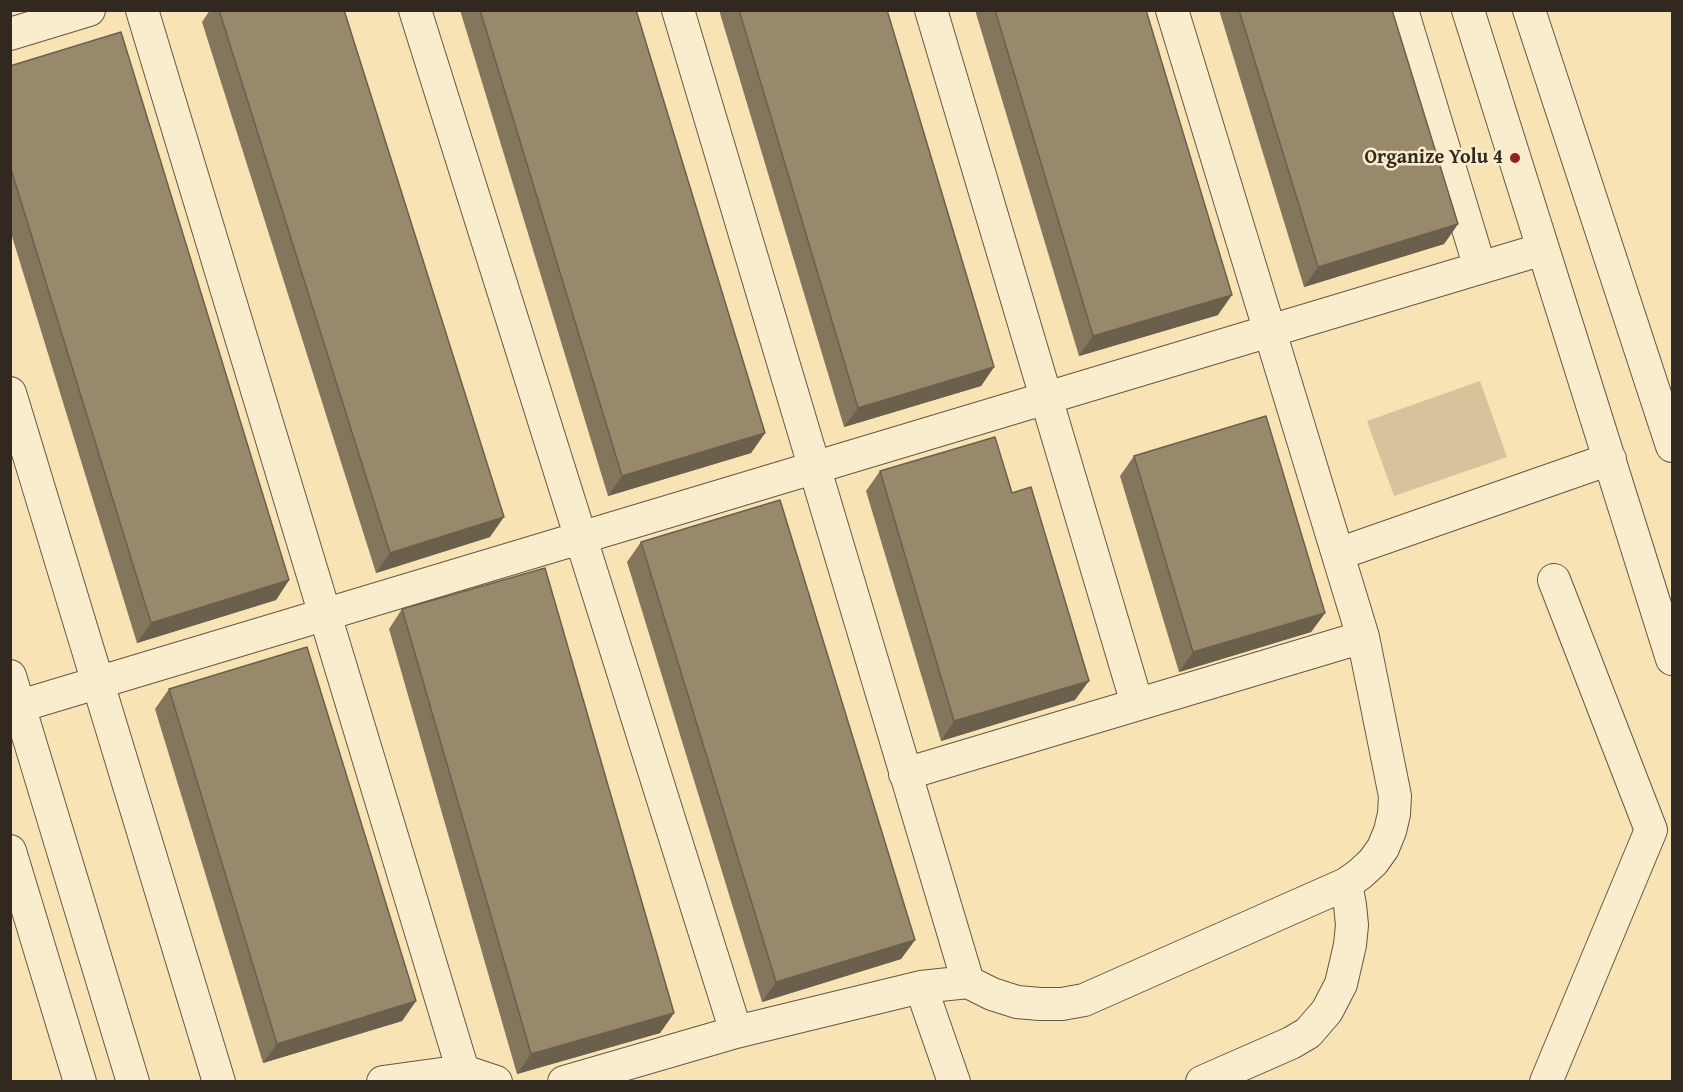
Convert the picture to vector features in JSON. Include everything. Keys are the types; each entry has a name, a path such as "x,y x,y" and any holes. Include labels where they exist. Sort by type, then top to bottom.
{"street":[{"path":"10,34 89,10"},
{"path":"142,10 463,1071"},
{"path":"415,10 736,1032"},
{"path":"678,10 968,982"},
{"path":"930,10 1137,704"},
{"path":"564,1082 736,1032 921,987 968,982 992,994 1017,1002 1062,1004 1084,1000 1346,884 1373,862 1383,848 1394,814 1395,796 1363,637 1172,10"},
{"path":"1402,10 1480,268"},
{"path":"1468,10 1672,659"},
{"path":"1529,10 1672,446"},
{"path":"20,705 1543,249"},
{"path":"10,393 219,1082"},
{"path":"1338,554 1610,459"},
{"path":"1546,1082 1651,830 1554,580"},
{"path":"906,774 1363,637"},
{"path":"10,676 133,1082"},
{"path":"10,851 80,1082"},
{"path":"1202,1082 1291,1043 1308,1033 1327,1011 1341,984 1350,945 1352,925 1346,884"},
{"path":"921,987 954,1082"},
{"path":"383,1082 463,1071 496,1082"}],"shaded area":[{"path":"1480,381 1507,457 1394,496 1367,421"}],"building":[{"path":"219,10 344,10 504,517 390,553"},
{"path":"480,10 636,10 765,433 622,476"},
{"path":"739,10 887,10 994,367 858,408"},
{"path":"995,10 1146,10 1232,295 1093,336"},
{"path":"1239,10 1392,10 1458,224 1318,267"},
{"path":"121,32 289,580 151,623 10,166 10,66"},
{"path":"1266,416 1325,613 1193,652 1134,456"},
{"path":"995,437 1012,493 1031,487 1089,681 954,721 880,471"},
{"path":"780,500 915,940 776,982 641,542"},
{"path":"545,568 674,1013 531,1054 402,609"},
{"path":"307,647 416,1001 277,1044 169,689"}],"place":[{"name":"Organize Yolu 4","path":"1515,158"}]}
